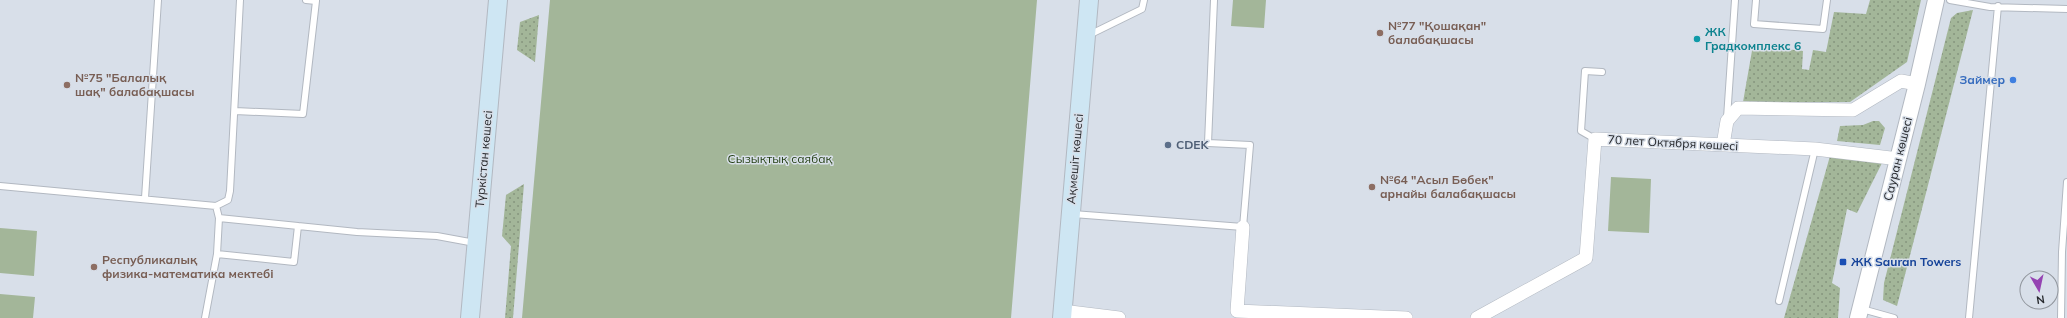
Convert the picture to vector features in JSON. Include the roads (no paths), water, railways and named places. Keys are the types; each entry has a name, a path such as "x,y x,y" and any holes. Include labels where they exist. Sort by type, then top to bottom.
{"main road":[{"name":"Түркістан көшесі","path":"470,318 498,0"},
{"name":"Ақмешіт көшесі","path":"1062,315 1089,0"}],"street":[{"name":"Сауран көшесі","path":"1859,313 1899,158 1936,0"},
{"path":"1723,145 1727,121 1738,108 1853,110 1901,81 1917,84"},
{"name":"70 лет Октября көшесі","path":"1477,318 1586,258 1595,139 1816,149 1899,158"},
{"path":"1234,314 1243,227"},
{"path":"1234,314 1257,318"},
{"path":"1234,314 1406,318"},
{"path":"1062,315 1118,318"}],"lane":[{"path":"145,198 158,0"},
{"path":"0,186 145,198 216,206 228,200 230,191 235,111 240,0"},
{"path":"235,111 303,114 316,1 306,0"},
{"path":"1086,36 1142,9 1144,0"},
{"path":"1071,214 1243,227 1250,145 1208,143 1214,0"},
{"path":"1727,121 1735,0"},
{"path":"1756,0 1754,24 1823,29 1827,0"},
{"path":"1950,0 1990,7 2067,8"},
{"path":"1990,7 1992,0"},
{"path":"1970,318 1998,6"},
{"path":"1595,139 1581,131 1585,72 1602,72"},
{"path":"1779,301 1816,149"},
{"path":"2061,318 2067,182"},
{"path":"205,318 217,254 219,218 216,206"},
{"path":"219,218 357,232 437,236 477,243"},
{"path":"217,254 294,262 298,226"},
{"path":"1859,313 1894,318"}],"place":[{"name":"№77 \"Қошақан\" балабақшасы","path":"1380,33"},
{"name":"ЖК Градкомплекс 6","path":"1697,39"},
{"name":"Займер","path":"2013,80"},
{"name":"№75 \"Балалық шақ\" балабақшасы","path":"67,85"},
{"name":"CDEK","path":"1168,145"},
{"name":"№64 \"Асыл Бөбек\" арнайы балабақшасы","path":"1372,187"},
{"name":"ЖК Sauran Towers","path":"1843,262"},
{"name":"Республикалық физика-математика мектебі","path":"94,267"}],"park label":[{"name":"Сызықтық саябақ","path":"780,159"}]}
